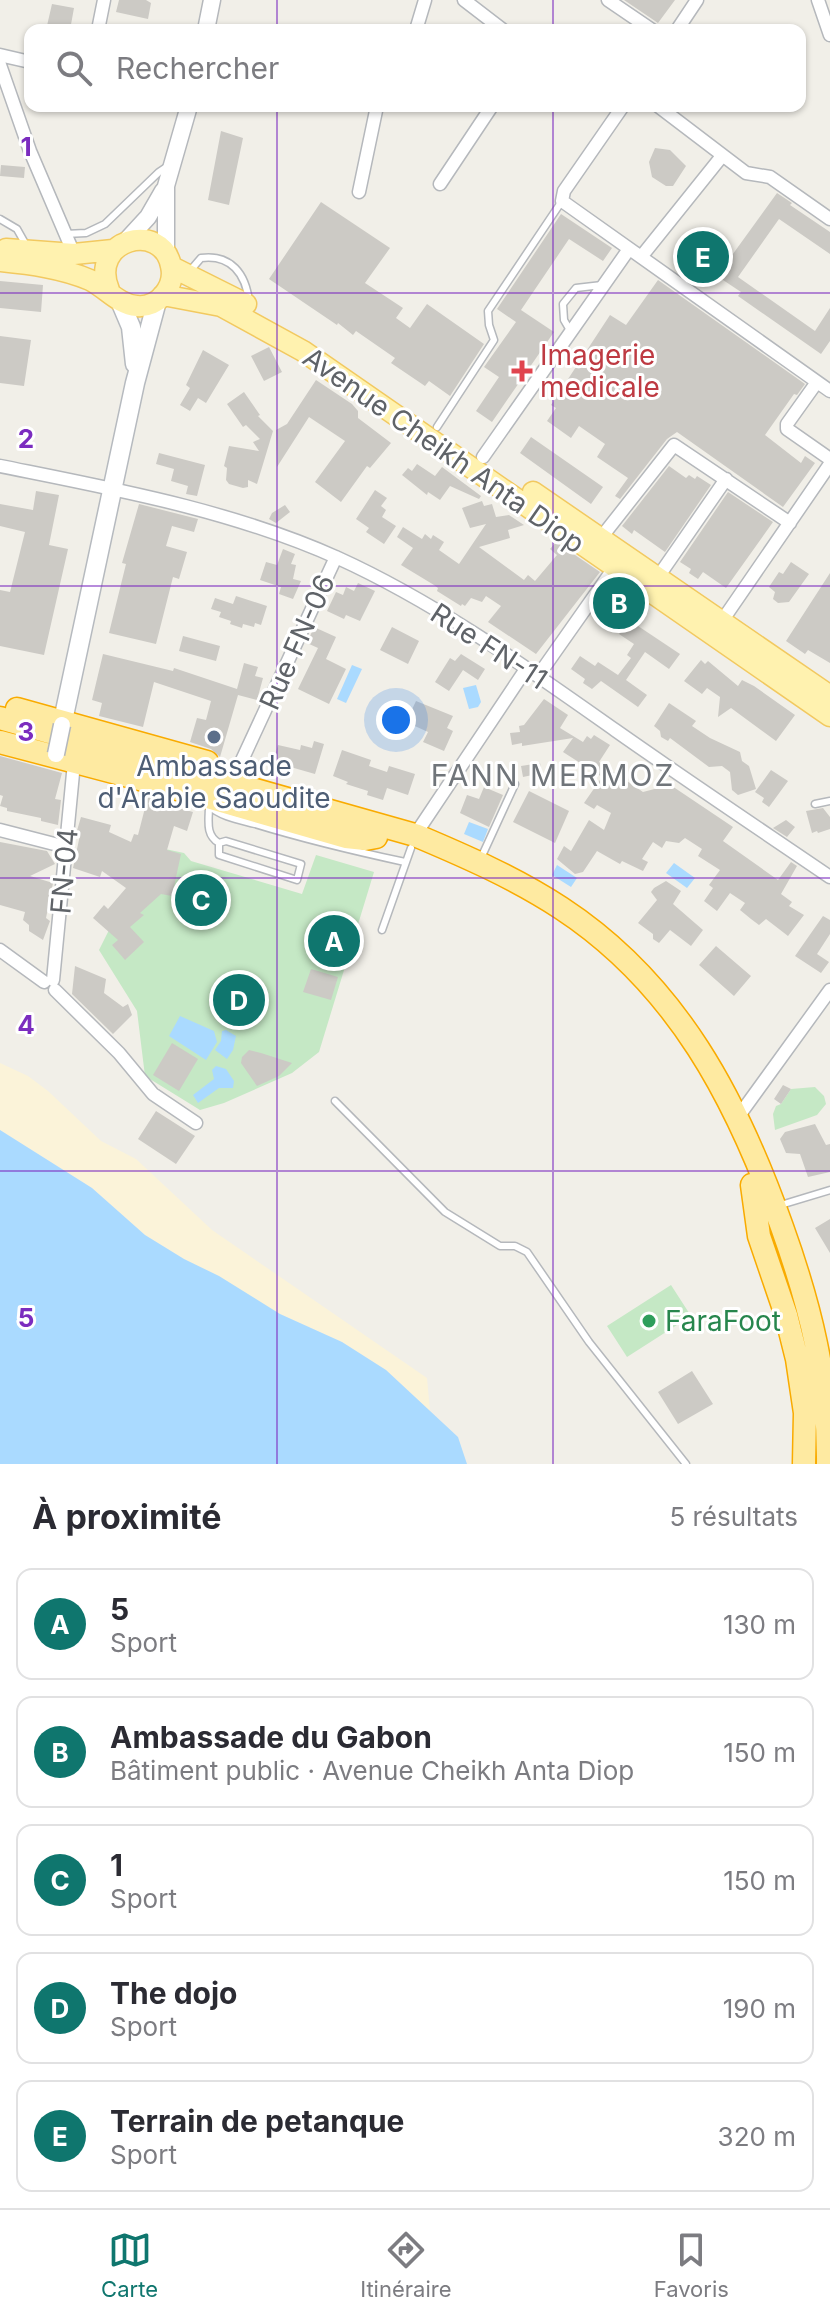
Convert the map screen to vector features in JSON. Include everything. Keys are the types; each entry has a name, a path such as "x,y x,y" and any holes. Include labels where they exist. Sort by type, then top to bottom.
{"highway":[{"path":"0,705 237,771 280,787 321,809 472,875 539,910 576,935 626,980 661,1019 697,1067 758,1180 799,1275 820,1354 828,1464"},
{"path":"0,718 321,809"},
{"path":"0,731 410,848 480,861 565,910 602,940 641,975 694,1039 738,1117 800,1323 812,1384 817,1464"},
{"path":"0,742 346,837 376,837"},
{"path":"758,1180 784,1204 808,1259 830,1331"},
{"path":"758,1180 759,1236 786,1315 797,1359 805,1413 804,1464"}],"main road":[{"path":"0,249 74,254 119,246 134,240 152,242 175,265 171,282 160,298 135,383 62,723"},
{"path":"119,246 105,265 106,282 131,327 135,348 135,383"},
{"path":"0,261 57,269 135,306 160,298"},
{"name":"Avenue Cheikh Anta Diop","path":"175,265 326,352 830,696"},
{"name":"Avenue Cheikh Anta Diop","path":"160,298 221,306 303,351 830,716"}],"street":[{"path":"99,24 104,0"},
{"path":"207,24 212,0"},
{"path":"418,24 425,0"},
{"path":"464,0 495,24"},
{"path":"608,0 643,24"},
{"path":"681,24 697,0"},
{"path":"818,0 830,35"},
{"path":"0,55 24,61"},
{"path":"0,65 30,151 74,254"},
{"path":"119,246 148,217 166,186 187,112"},
{"path":"359,192 376,112"},
{"path":"440,184 488,112"},
{"path":"615,112 564,191 562,201 830,391"},
{"path":"666,112 746,173 770,177 830,219"},
{"path":"641,257 722,156"},
{"path":"166,186 175,265"},
{"path":"483,457 629,249"},
{"path":"722,621 790,523 826,480 830,462 787,429 787,424 817,382"},
{"path":"600,539 671,446 790,523"},
{"name":"Rue FN-11","path":"0,466 112,488 235,520 336,557 382,579 455,621 532,672 830,877"},
{"path":"658,577 726,479"},
{"name":"Rue FN-06","path":"237,771 336,557"},
{"path":"410,848 532,672 614,568"},
{"path":"61,758 62,723"},
{"name":"FN-04","path":"51,984 66,847 61,758"},
{"path":"0,830 66,847"},
{"path":"0,950 51,984 119,1053 153,1094 196,1123"},
{"path":"738,1117 830,990"}],"lane":[{"path":"65,234 86,233 105,224 171,164"},
{"path":"437,427 494,340 488,311 562,201"},
{"path":"0,219 17,229 30,251"},
{"path":"175,265 215,257 235,267 244,279 250,306"},
{"path":"571,332 564,320 563,304 576,288 602,285"},
{"path":"480,861 515,784"},
{"path":"206,801 216,813 348,850 410,848 382,930"},
{"path":"206,801 208,831 213,840 219,843 226,841 301,864 297,880 219,855 219,843"},
{"path":"815,804 830,801"},
{"path":"335,1101 445,1212 500,1246 515,1246 527,1252 589,1342 686,1464"},
{"path":"784,1204 830,1190"}],"green space":[{"path":"707,230 727,243 699,285 677,271"},
{"path":"151,846 184,853 191,861 302,894 316,855 374,872 319,1052 292,1073 224,1103 200,1110 145,1076 137,1011 99,950"},
{"path":"815,1087 824,1096 826,1104 817,1115 775,1130 773,1114 776,1106 781,1104 791,1089"},
{"name":"FaraFoot","path":"671,1285 691,1316 627,1357 607,1326"}],"sand":[{"path":"0,1063 28,1076 101,1141 136,1159 212,1230 427,1378 430,1411 386,1370 342,1342 280,1314 145,1235 92,1188 0,1130"}],"water":[{"path":"352,665 362,669 346,703 337,699"},
{"path":"476,685 481,702 478,707 469,709 463,688"},
{"path":"469,822 488,829 483,842 464,834"},
{"path":"674,863 695,878 687,888 666,873"},
{"path":"557,865 577,878 571,887 552,875"},
{"path":"180,1016 214,1031 217,1042 206,1060 169,1036"},
{"path":"222,1031 236,1036 227,1059 215,1050 221,1041"},
{"path":"216,1066 226,1069 234,1081 233,1088 219,1088 198,1103 193,1095 214,1079 212,1070"},
{"path":"0,1130 92,1188 145,1235 280,1314 342,1342 386,1370 458,1437 467,1464 0,1464"}],"building":[{"path":"119,0 146,0 151,3 148,19 116,12"},
{"path":"624,0 675,0 658,23"},
{"path":"52,4 74,8 71,24 47,24"},
{"path":"221,131 243,138 229,205 208,200"},
{"path":"655,148 670,150 686,166 673,186 666,186 652,177 649,162"},
{"path":"1,165 25,167 24,178 0,176"},
{"path":"777,193 830,232 830,254 779,219 738,277 815,331 830,308 830,341 821,354 738,296 741,292 717,276"},
{"path":"321,202 390,248 365,283 403,308 396,318 410,328 427,304 484,344 450,396 429,381 425,386 391,363 395,358 356,331 353,335 269,279"},
{"path":"561,214 612,248 603,261 569,239 521,310 554,332 492,422 476,411 499,377 484,367 516,322 497,309"},
{"path":"658,280 805,384 797,395 794,394 765,435 801,463 805,456 815,463 783,507 677,432 667,439 620,499 615,496 628,478 597,457 605,444 579,426 571,438 547,421 556,408 551,405 610,315 626,325"},
{"path":"0,281 43,285 41,312 0,308"},
{"path":"0,336 31,340 24,386 0,383"},
{"path":"269,347 282,372 264,381 251,356"},
{"path":"203,350 229,365 206,403 198,398 190,411 180,405 190,388 186,385"},
{"path":"316,380 352,404 358,411 358,418 391,443 370,468 367,466 341,502 315,482 345,441 309,417 277,467 276,430 287,424"},
{"path":"244,392 258,416 273,431 257,484 248,480 248,487 243,488 229,484 224,466 229,446 259,451 253,442 260,439 246,425 243,427 227,404"},
{"path":"531,437 603,487 591,504 520,453"},
{"path":"159,453 205,465 197,496 186,494 188,486 171,481 174,469 156,464"},
{"path":"417,464 435,476 442,467 481,496 479,499 450,486 440,500 428,492 427,495 402,475 408,468 412,471"},
{"path":"669,466 686,478 689,475 695,479 697,476 711,485 665,552 634,530 632,534 622,526"},
{"path":"375,490 387,498 381,506 386,510 382,517 396,526 384,544 366,532 369,528 356,519"},
{"path":"36,491 59,495 49,545 68,549 44,655 0,646 0,590 10,592 25,532 0,526 0,504 33,510"},
{"path":"728,492 773,522 726,588 703,572 698,579 689,573 691,569 680,562"},
{"path":"482,501 484,506 492,504 496,517 509,515 524,525 508,530 510,538 479,547 524,580 528,575 535,581 557,555 550,549 556,542 600,572 536,654 488,622 501,606 486,596 482,602 471,598 465,606 461,606 401,565 413,548 397,537 403,527 422,539 425,534 431,539 433,535 444,542 439,550 459,564 486,524 470,528 462,508"},
{"path":"139,504 198,519 194,532 172,526 166,546 187,552 179,579 173,577 156,644 109,633 126,564 122,563"},
{"path":"285,505 290,512 276,523 269,519 272,513"},
{"path":"283,549 295,554 291,564 296,565 293,579 301,581 293,599 279,594 281,587 260,580 266,562 277,565"},
{"path":"791,562 809,574 789,602 778,603 773,599 775,592 769,587 779,572 783,574"},
{"path":"830,573 830,663 808,650 805,654 786,641"},
{"path":"358,583 375,591 360,621 346,615 344,619 327,611 336,592 343,595 346,587 354,591"},
{"path":"236,596 267,606 261,625 243,624 242,628 230,624 231,621 219,617 221,612 211,609 215,598 233,604"},
{"path":"629,620 680,654 669,669 645,652 626,680 647,695 638,707 601,681 592,689 583,683 585,679 571,669 580,656 595,666 598,662 618,675 631,658 627,655 634,644 619,634"},
{"path":"314,627 336,637 326,659 346,669 329,704 298,689 318,648 307,643"},
{"path":"392,627 419,641 408,664 380,650"},
{"path":"183,636 220,646 216,661 179,651"},
{"path":"103,654 173,671 174,668 237,689 244,663 258,667 255,676 263,678 257,700 238,695 220,757 211,749 190,742 197,718 206,720 211,701 154,682 143,727 99,716 102,703 92,700"},
{"path":"461,654 485,669 478,680 463,670 449,691 435,682 450,658 455,661"},
{"path":"701,660 705,664 708,661 738,686 742,680 754,686 795,715 776,741 731,708 718,717 720,697 707,688 702,694 684,681"},
{"path":"544,699 568,715 560,728 583,742 587,736 591,739 594,735 610,745 599,762 643,792 662,787 666,782 733,827 723,841 778,880 791,862 797,866 781,894 792,902 789,906 804,915 788,936 766,919 759,925 740,910 745,903 730,893 717,911 704,901 713,888 709,885 720,870 698,856 702,849 685,838 679,843 666,841 662,848 653,842 642,859 648,862 643,871 622,861 620,864 597,851 583,872 575,874 557,859 564,846 571,851 589,820 604,830 611,813 597,805 594,809 584,803 602,777 563,752 573,738 512,745 510,733 520,732 519,726 524,725"},
{"path":"416,701 453,716 447,728 453,731 444,751 423,742 428,732 406,722"},
{"path":"669,703 696,721 692,726 740,752 742,761 749,766 756,789 738,795 732,790 730,772 722,766 709,767 670,738 668,741 661,737 654,726"},
{"path":"314,741 324,744 315,774 273,762 278,745 300,750 301,745 312,748"},
{"path":"342,750 371,760 369,766 387,772 389,766 415,774 408,795 387,788 383,800 367,795 368,791 333,776"},
{"path":"0,756 62,773 55,799 61,800 58,825 7,811 7,808 0,806 3,796 0,795"},
{"path":"540,763 542,773 523,777 521,766"},
{"path":"771,770 788,781 769,807 762,802 764,798 755,792"},
{"path":"484,787 503,795 489,827 460,813 467,795 479,799"},
{"path":"529,791 569,811 555,843 513,822"},
{"path":"150,796 161,803 193,812 187,831 174,826 167,850 181,854 172,896 161,894 140,913 144,915 130,927 144,942 125,960 112,945 118,940 93,918 104,905 108,909 126,888 102,871 100,877 73,868 80,835 76,834 81,817 111,825 109,832 131,842 134,834 138,835 144,802"},
{"path":"823,808 830,817 830,829 812,833 806,811"},
{"path":"786,820 795,827 787,837 773,828"},
{"path":"0,842 47,851 55,864 30,876 53,883 46,918 50,921 43,940 29,931 29,925 23,920 25,912 0,905"},
{"path":"666,881 681,891 673,904 703,930 691,946 670,930 659,943 638,923 657,900 651,892"},
{"path":"823,916 830,920 830,934 817,954 829,962 821,973 795,956"},
{"path":"716,946 751,976 734,996 699,965"},
{"path":"75,966 106,979 104,993 123,1007 128,1004 132,1015 113,1034 72,994"},
{"path":"311,969 338,977 331,1000 303,992"},
{"path":"228,978 261,990 249,1021 217,1009"},
{"path":"172,1043 198,1059 179,1091 153,1075"},
{"path":"249,1050 292,1063 279,1076 257,1086 241,1063"},
{"path":"783,1085 791,1089 781,1104 774,1099"},
{"path":"156,1111 195,1136 176,1164 138,1139"},
{"path":"815,1124 826,1145 830,1144 830,1172 808,1177 800,1154 786,1153 780,1139 785,1132"},
{"path":"830,1219 830,1253 815,1228"},
{"path":"692,1371 713,1404 678,1424 658,1392"}],"place":[{"name":"Terrain de petanque","path":"703,257"},
{"name":"Imagerie medicale","path":"522,371"},
{"name":"Ambassade du Gabon","path":"619,603"},
{"name":"Ambassade d'Arabie Saoudite","path":"214,737"},
{"name":"1","path":"201,900"},
{"name":"5","path":"334,941"},
{"name":"The dojo","path":"239,1000"},
{"name":"FaraFoot","path":"649,1321"}],"district":[{"name":"FANN MERMOZ","path":"553,776"}]}
